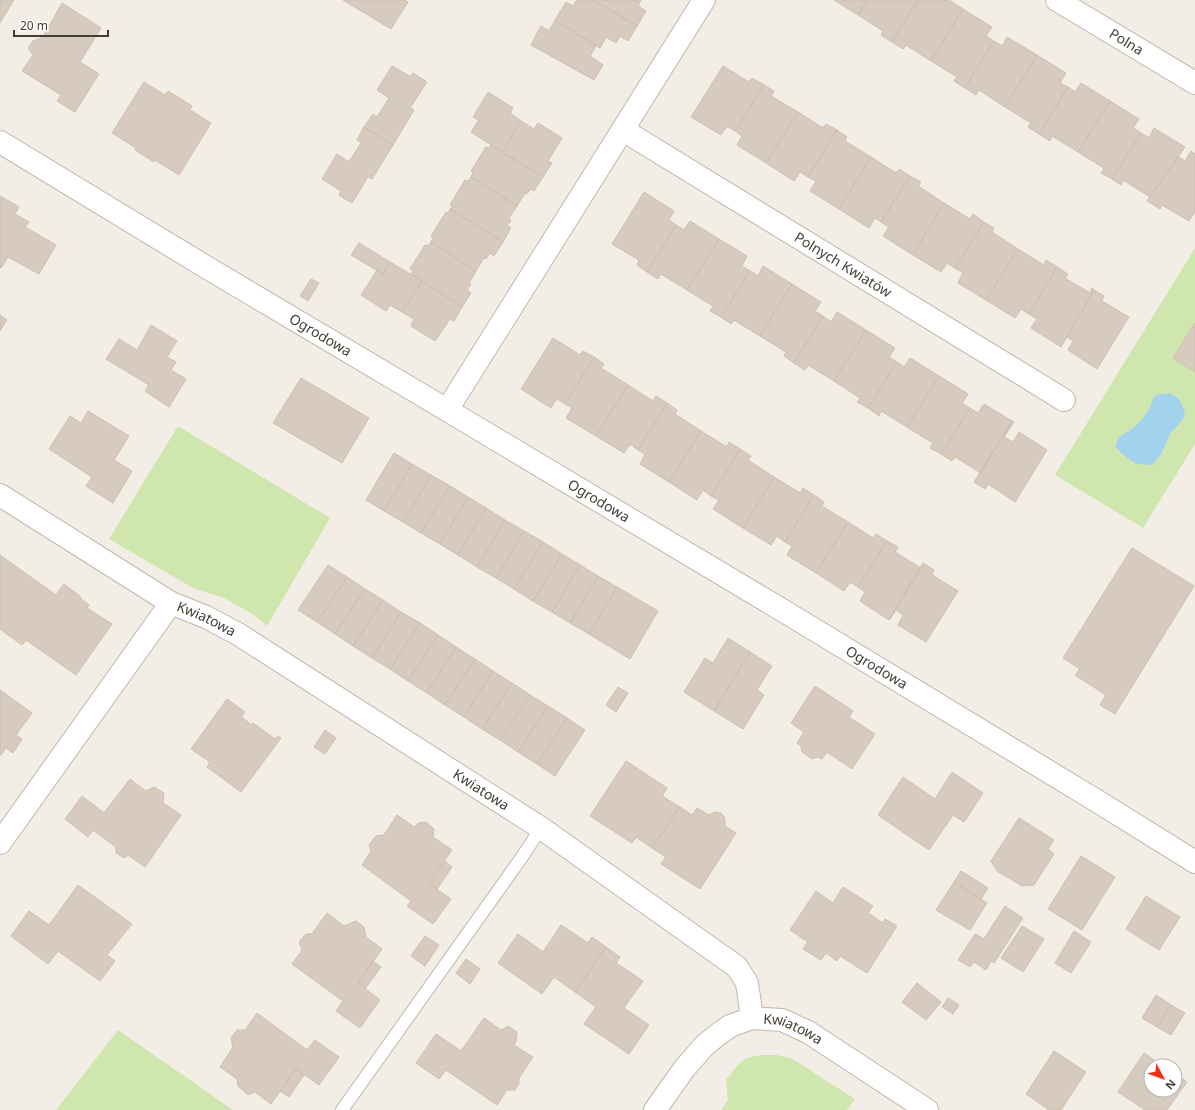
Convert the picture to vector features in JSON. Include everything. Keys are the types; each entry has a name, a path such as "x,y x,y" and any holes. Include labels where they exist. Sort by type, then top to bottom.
{"street":[{"path":"447,410 704,0"},
{"name":"Polna","path":"1057,0 1087,8 1195,83"},
{"name":"Polnych Kwiatów","path":"623,130 1064,400"},
{"name":"Ogrodowa","path":"0,142 206,267 914,690 1195,862"},
{"name":"Kwiatowa","path":"0,495 171,603 206,617 238,634 541,828 737,967 747,983 752,1018 782,1020 808,1032 927,1110"},
{"path":"0,843 171,603"},
{"path":"655,1110 684,1069 704,1046 730,1026 752,1018"}],"lane":[{"path":"342,1110 541,828"}],"green space":[{"path":"1195,248 1195,444 1143,528 1055,475"},
{"path":"178,426 330,518 267,626 254,615 224,598 193,588 109,539"},
{"path":"118,1030 233,1110 56,1110"},
{"path":"763,1055 776,1055 791,1058 855,1099 847,1110 721,1110 728,1100 726,1080 745,1059"}],"water":[{"path":"1170,393 1179,399 1185,412 1183,420 1171,432 1162,452 1153,465 1136,464 1122,454 1115,446 1120,436 1132,429 1142,420 1156,395"}],"building":[{"path":"0,0 14,0 0,23"},
{"path":"343,0 404,0 408,2 391,29"},
{"path":"577,0 593,0 637,26 628,41 620,36 616,43 606,37 600,48 555,20 566,2 573,6"},
{"path":"593,0 641,0 638,6 646,11 637,26"},
{"path":"834,0 867,0 858,15"},
{"path":"867,0 918,0 892,42 881,35 883,31 858,15"},
{"path":"918,0 949,0 963,9 931,61 906,45 903,49 892,42"},
{"path":"62,3 101,28 80,62 99,74 75,112 57,101 61,95 22,71 33,55 28,48 33,41 43,37"},
{"path":"963,9 992,27 986,36 994,41 965,88 954,81 957,77 931,61"},
{"path":"555,20 596,46 590,56 603,65 594,80 531,45 541,26 549,31"},
{"path":"1007,37 1037,55 1005,107 979,90 976,95 965,88 994,41 1002,46"},
{"path":"1037,55 1066,73 1060,83 1068,87 1039,134 1028,127 1031,123 1005,107"},
{"path":"392,66 411,77 413,73 427,82 410,108 414,110 393,145 364,127 373,114 377,117 389,98 377,90"},
{"path":"723,66 749,82 752,78 764,85 735,131 727,126 721,135 691,117"},
{"path":"144,82 165,95 168,91 192,106 190,110 211,123 179,175 155,160 154,162 135,150 136,148 112,133"},
{"path":"1081,83 1110,101 1078,152 1052,136 1050,141 1039,134 1068,87 1075,92"},
{"path":"764,85 774,91 771,96 798,112 766,163 737,145 742,136 735,131"},
{"path":"488,92 513,108 510,113 521,121 502,152 471,132 479,120 473,117"},
{"path":"1110,101 1139,119 1133,128 1141,133 1112,179 1101,173 1104,168 1078,152"},
{"path":"798,112 823,128 826,124 837,130 808,177 800,172 794,181 766,163"},
{"path":"521,121 534,129 538,123 562,138 548,161 552,163 543,177 502,152"},
{"path":"364,127 393,145 372,179 368,177 352,203 339,195 341,191 322,179 337,154 349,162 361,143 357,140"},
{"path":"1154,128 1185,147 1150,197 1123,180 1121,185 1112,179 1141,133 1149,138"},
{"path":"837,130 847,137 845,141 871,157 839,209 810,191 816,181 808,177"},
{"path":"491,145 543,177 534,191 531,189 527,194 525,193 517,206 471,177 473,173 471,171 486,147 488,148"},
{"path":"1191,151 1195,154 1195,212 1189,221 1162,205 1160,209 1147,201 1179,157 1185,161"},
{"path":"871,157 896,173 899,169 910,176 881,222 875,218 869,228 839,209"},
{"path":"910,176 921,182 918,186 944,203 913,255 883,236 889,227 881,222"},
{"path":"471,177 517,206 509,218 511,220 507,226 511,228 503,242 450,209 453,206 450,205 465,180 468,181"},
{"path":"644,192 674,211 669,220 676,225 647,272 637,265 639,260 612,244"},
{"path":"0,196 19,207 15,214 29,222 25,227 56,245 39,274 8,257 1,268 0,267"},
{"path":"944,203 970,219 973,214 984,222 955,268 947,263 941,272 913,255"},
{"path":"450,209 503,242 494,256 490,253 486,259 484,258 476,271 431,242 433,238 431,236 446,212 448,213"},
{"path":"690,221 719,239 687,290 661,274 658,279 647,272 676,225 684,230"},
{"path":"984,222 994,228 992,232 1018,249 986,300 958,283 963,273 955,268"},
{"path":"719,239 747,256 742,266 750,271 721,317 710,311 713,306 687,290"},
{"path":"431,242 476,271 467,290 471,293 462,307 411,274 413,271 410,269 425,245 428,246"},
{"path":"359,243 390,262 383,274 351,255"},
{"path":"1018,249 1044,265 1046,260 1057,267 1029,314 1021,309 1015,318 986,300"},
{"path":"390,262 422,281 402,312 390,305 386,311 361,295 377,270 383,274"},
{"path":"763,266 792,284 760,336 734,320 731,324 721,317 750,271 758,276"},
{"path":"1057,267 1068,274 1065,278 1090,293 1092,288 1094,290 1061,347 1031,328 1037,319 1029,314"},
{"path":"311,279 319,283 308,301 300,296"},
{"path":"422,281 462,307 454,321 450,319 435,341 411,326 414,319 402,312"},
{"path":"792,284 821,302 815,311 823,316 794,363 784,356 786,352 760,336"},
{"path":"1094,290 1104,296 1102,301 1129,317 1097,369 1068,350 1073,341 1067,337"},
{"path":"837,312 866,330 834,381 808,365 805,370 794,363 823,316 831,322"},
{"path":"0,315 7,320 0,331"},
{"path":"1195,323 1195,372 1173,358"},
{"path":"151,325 177,341 167,357 176,362 171,370 186,379 169,407 145,391 149,385 106,359 119,339 137,350"},
{"path":"866,330 895,348 889,357 897,362 868,408 857,402 860,398 834,381"},
{"path":"553,338 580,355 583,351 594,357 565,404 557,399 551,408 521,389"},
{"path":"594,357 604,364 601,368 628,385 596,436 566,418 572,408 565,404"},
{"path":"910,358 939,376 907,427 881,411 879,416 868,408 897,362 904,367"},
{"path":"939,376 968,394 962,403 970,408 941,454 930,448 933,443 907,427"},
{"path":"301,378 369,418 342,463 273,423"},
{"path":"628,385 653,401 656,396 667,403 638,450 630,444 624,453 596,436"},
{"path":"667,403 677,410 675,414 701,431 669,482 640,464 645,454 638,450"},
{"path":"984,404 1012,421 981,473 955,457 952,461 941,454 970,408 978,413"},
{"path":"88,411 129,436 114,460 132,471 113,503 86,486 92,477 49,449 70,416 81,423"},
{"path":"1012,421 1014,422 1004,437 1013,442 1019,432 1047,450 1015,502 988,484 985,489 974,482"},
{"path":"701,431 727,447 729,442 740,449 711,496 703,490 697,500 669,482"},
{"path":"740,449 751,456 748,460 774,477 743,528 713,509 719,500 711,496"},
{"path":"394,453 412,464 384,511 366,500"},
{"path":"412,464 431,475 403,522 384,511"},
{"path":"431,475 450,486 421,533 403,522"},
{"path":"774,477 800,493 803,488 814,495 785,542 777,536 771,545 743,528"},
{"path":"450,486 468,497 440,544 421,533"},
{"path":"814,495 824,502 822,506 848,522 816,573 787,555 792,546 785,542"},
{"path":"468,497 486,508 458,555 440,544"},
{"path":"486,508 505,520 477,567 458,555"},
{"path":"505,520 524,531 496,578 477,567"},
{"path":"848,522 873,538 876,534 887,541 858,587 850,582 844,591 816,573"},
{"path":"524,531 543,542 514,589 496,578"},
{"path":"887,541 898,547 895,552 921,568 889,620 860,601 865,592 858,587"},
{"path":"543,542 562,554 533,601 514,589"},
{"path":"1132,548 1194,586 1115,714 1100,705 1106,695 1075,675 1080,669 1063,658"},
{"path":"562,554 580,565 552,612 533,601"},
{"path":"0,555 56,595 64,584 89,605 87,608 112,624 76,675 26,640 22,645 0,629"},
{"path":"923,563 934,570 932,575 958,591 926,642 898,625 903,615 896,610 889,620"},
{"path":"328,565 347,577 317,622 298,610"},
{"path":"580,565 598,576 570,623 552,612"},
{"path":"598,576 617,587 589,634 570,623"},
{"path":"347,577 365,589 335,634 317,622"},
{"path":"617,587 658,611 630,659 589,634"},
{"path":"365,589 383,600 353,646 335,634"},
{"path":"383,600 401,612 372,658 353,646"},
{"path":"401,612 420,623 390,669 372,658"},
{"path":"420,623 438,635 408,681 390,669"},
{"path":"438,635 456,647 427,693 408,681"},
{"path":"728,638 750,652 714,711 684,692 705,658 713,663"},
{"path":"456,647 475,659 445,705 427,693"},
{"path":"750,652 772,666 757,690 764,695 743,729 714,711"},
{"path":"475,659 493,671 464,717 445,705"},
{"path":"493,671 512,683 482,729 464,717"},
{"path":"512,683 530,695 500,740 482,729"},
{"path":"815,686 853,711 849,717 875,734 852,769 827,752 822,759 818,757 812,759 802,752 801,746 797,743 804,732 791,723"},
{"path":"618,687 628,693 616,712 606,705"},
{"path":"0,690 32,713 16,735 22,739 13,753 6,748 0,756"},
{"path":"530,695 548,706 518,752 500,740"},
{"path":"227,699 245,712 241,717 252,725 253,723 275,739 278,736 281,738 241,792 207,767 210,762 191,749"},
{"path":"548,706 567,718 537,764 518,752"},
{"path":"567,718 585,730 555,776 537,764"},
{"path":"325,730 336,738 325,754 314,747"},
{"path":"626,761 667,788 662,796 680,807 652,848 636,837 632,843 590,816"},
{"path":"952,772 983,793 964,822 953,815 929,850 878,815 903,777 935,799"},
{"path":"130,779 146,791 154,787 164,793 163,803 181,815 145,867 128,855 124,858 116,853 116,847 93,830 88,837 65,819 82,796 104,813"},
{"path":"680,807 692,815 697,808 709,815 715,812 721,813 725,818 725,826 736,833 700,889 661,864 666,857 652,848"},
{"path":"397,815 414,827 418,823 426,822 434,829 433,837 452,850 428,883 451,899 433,924 407,906 411,901 362,865 371,851 369,845 376,836 384,835"},
{"path":"1019,818 1054,840 1048,849 1054,854 1034,885 1022,886 997,871 991,861"},
{"path":"1081,856 1115,877 1082,930 1048,909"},
{"path":"445,861 452,867 437,889 428,883"},
{"path":"961,871 988,888 981,899 954,882"},
{"path":"954,882 987,903 970,930 936,910"},
{"path":"78,885 132,924 107,955 115,961 100,981 58,951 48,964 11,936 29,911 49,925"},
{"path":"843,887 873,906 868,913 883,923 885,919 897,926 867,973 840,956 837,961 826,953 821,960 803,949 808,942 790,930 816,891 833,903"},
{"path":"1146,896 1180,917 1159,950 1126,929"},
{"path":"1005,906 1023,918 994,963 991,961 986,970 974,962 970,967 958,960 975,934 984,939"},
{"path":"327,913 344,926 356,921 364,927 366,937 382,949 358,983 380,1000 360,1028 336,1011 343,1001 292,964 302,950 299,942 306,934 312,934"},
{"path":"561,925 588,943 592,937 606,947 575,992 554,977 542,994 498,963 518,934 543,952"},
{"path":"1022,926 1044,939 1023,972 1001,958"},
{"path":"1074,931 1091,942 1071,973 1055,963"},
{"path":"425,936 439,945 425,966 411,956"},
{"path":"606,947 620,957 616,963 643,981 624,1008 649,1025 629,1054 584,1024 596,1007 575,992"},
{"path":"466,959 480,969 470,984 456,973"},
{"path":"373,961 381,967 365,989 358,983"},
{"path":"917,983 941,1002 926,1020 902,1002"},
{"path":"1156,995 1171,1005 1157,1027 1142,1018"},
{"path":"948,998 959,1005 953,1014 942,1007"},
{"path":"1171,1005 1185,1013 1171,1035 1157,1027"},
{"path":"257,1013 307,1050 315,1040 339,1057 319,1085 296,1069 271,1104 255,1092 248,1095 238,1086 237,1079 220,1067 233,1047 231,1038 237,1030 245,1030"},
{"path":"484,1018 501,1030 508,1026 517,1032 514,1045 533,1057 519,1078 519,1083 515,1090 507,1090 497,1105 446,1070 439,1079 416,1063 436,1034 461,1051"},
{"path":"1054,1051 1086,1072 1061,1110 1049,1110 1026,1094"},
{"path":"1144,1053 1151,1058 1143,1058 1143,1098 1176,1098 1167,1110 1145,1110 1118,1092"},
{"path":"296,1069 304,1075 289,1097 280,1091"},
{"path":"1183,1079 1187,1082 1183,1088"}]}
